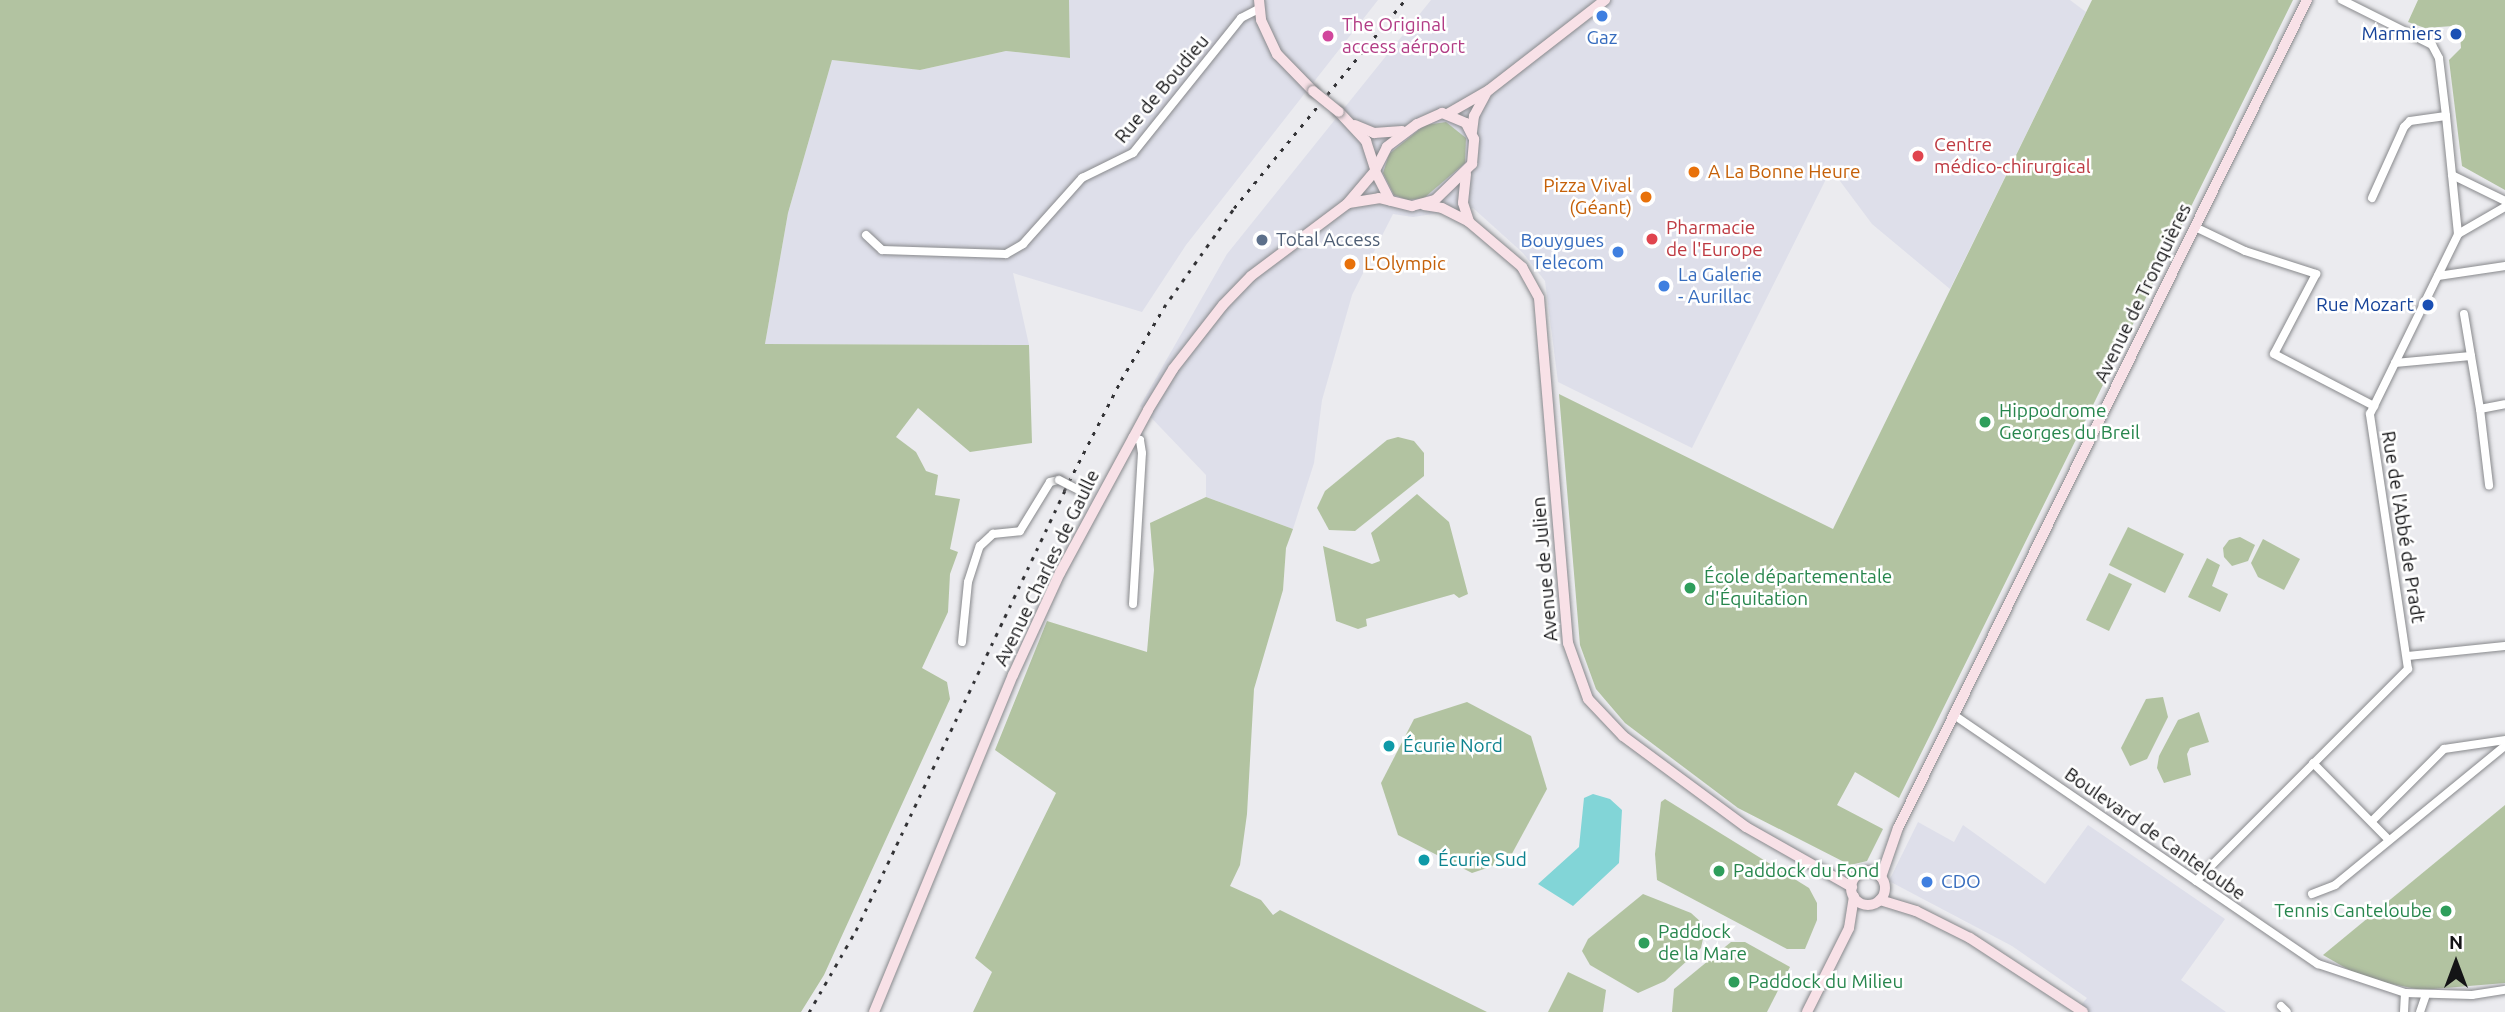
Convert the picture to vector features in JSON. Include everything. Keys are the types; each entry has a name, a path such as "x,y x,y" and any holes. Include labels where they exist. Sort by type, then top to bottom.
{"street":[{"path":"1259,5 1277,54 1314,91 1355,125 1385,134 1408,130 1449,113 1489,90 1605,0"},
{"name":"Avenue de Tronquières","path":"1853,891 1898,828 2306,0"},
{"path":"2342,0 2432,45 2439,58 2458,234 2505,207"},
{"name":"Rue de Boudieu","path":"866,234 882,250 1006,254 1024,244 1082,178 1133,153 1241,18 1259,5"},
{"path":"1469,222 1462,203 1466,174 1474,152 1474,116 1489,90"},
{"path":"1449,113 1472,132"},
{"path":"2372,198 2404,127 2410,121 2446,116"},
{"path":"1355,125 1390,200 1424,205 1466,174"},
{"path":"1375,170 1387,147 1408,130"},
{"name":"Avenue Charles de Gaulle","path":"874,1012 1013,675 1099,496 1172,369 1223,305 1251,276 1347,204 1375,170"},
{"path":"2452,175 2505,201"},
{"name":"Avenue Charles de Gaulle","path":"1347,204 1370,198 1390,200"},
{"name":"Avenue de Julien","path":"1424,205 1442,208 1469,222 1522,267 1539,298 1569,643 1588,699 1623,736 1746,827 1853,891 1868,904"},
{"path":"2195,227 2245,251 2316,274 2274,354 2374,405"},
{"name":"Rue de l'Abbé de Pradt","path":"2407,656 2370,414 2458,234"},
{"path":"2438,276 2505,266"},
{"path":"2464,314 2489,485"},
{"path":"2395,363 2471,356"},
{"path":"2480,409 2505,404"},
{"path":"1133,437 1140,440 1142,453 1133,604"},
{"path":"962,642 968,582 980,546 993,534 1020,531 1049,482 1059,480 1085,493 1099,496"},
{"path":"2196,881 2408,669 2407,656 2505,646"},
{"name":"Boulevard de Canteloube","path":"1954,715 2318,964 2405,993 2426,995 2505,990"},
{"path":"2372,821 2445,749 2505,740"},
{"path":"2312,894 2335,885 2505,746"},
{"path":"2313,763 2388,839"},
{"name":"Avenue de Tronquières","path":"1880,900 1898,828"},
{"name":"Avenue de Julien","path":"1779,845 1837,870 1865,872 1883,881 1916,911"},
{"path":"1849,928 1853,891"},
{"path":"1807,1012 1849,928 1868,904 1880,900 1916,911 2030,973 2083,1012"},
{"path":"2404,1012 2405,993"},
{"path":"2420,1012 2426,995"}],"shaded area":[{"path":"1069,0 1378,0 1186,245 1142,312 1013,273 1029,345 765,344 788,213 832,60 920,70 1006,51 1070,58"},
{"path":"1431,0 2070,0 2086,12 1950,289 1872,224 1831,169 1692,448 1558,382 1545,281 1523,253 1473,208 1413,217 1393,214 1352,295 1322,400 1314,463 1293,529 1206,497 1206,475 1140,406 1227,254"},
{"path":"1918,822 1954,842 1963,825 2045,884 2088,825 2225,919 2181,980 2226,1012 2075,1012 2087,998 2012,946 1889,881"}],"green space":[{"path":"0,0 1069,0 1070,58 1006,51 920,70 832,60 788,213 765,344 1029,345 1032,443 970,452 918,408 896,437 916,452 926,471 938,475 935,495 960,499 950,549 958,552 950,574 948,612 922,668 947,682 950,699 824,975 801,1012 0,1012"},
{"name":"Hippodrome Georges du Breil","path":"2092,0 2293,0 1899,798 1855,772 1837,805 1883,829 1867,861 1850,865 1738,808 1625,723 1596,689 1580,645 1559,394 1833,529"},
{"path":"2418,0 2505,0 2505,190 2462,166 2449,60 2461,48 2460,35 2453,26 2425,28 2408,22"},
{"path":"1446,122 1466,138 1465,163 1424,198 1408,200 1394,195 1383,173 1389,154 1425,125"},
{"path":"1398,437 1414,441 1424,453 1424,476 1355,531 1329,530 1317,508 1325,491 1387,440"},
{"path":"1417,494 1449,522 1468,594 1459,598 1454,594 1366,619 1367,626 1358,629 1336,621 1323,546 1372,564 1380,561 1371,533"},
{"path":"1206,497 1293,529 1286,548 1283,590 1254,689 1247,814 1240,865 1230,886 1261,900 1273,915 1280,910 1487,1012 973,1012 992,972 975,958 1056,793 995,750 1047,621 1147,652 1154,570 1150,523"},
{"path":"2128,527 2184,554 2165,593 2109,565"},
{"path":"2240,537 2255,545 2248,561 2232,566 2224,557 2223,548 2229,540"},
{"path":"2263,539 2300,559 2284,590 2258,577 2251,563"},
{"path":"2207,558 2220,565 2212,586 2228,594 2220,612 2188,597"},
{"path":"2109,573 2132,584 2109,631 2086,620"},
{"path":"2163,697 2168,717 2147,759 2130,766 2121,748 2146,699"},
{"path":"1467,702 1531,736 1547,789 1508,861 1472,873 1398,835 1381,783 1414,719"},
{"path":"2199,712 2209,742 2190,748 2187,754 2191,775 2164,783 2157,768 2159,756 2178,720"},
{"name":"Paddock du Fond","path":"1665,799 1809,888 1817,903 1817,920 1805,949 1787,949 1657,880 1655,854 1661,802"},
{"path":"2505,805 2505,983 2421,990 2363,978 2323,955"},
{"name":"Paddock de la Mare","path":"1643,894 1691,913 1702,923 1704,934 1701,948 1665,981 1638,993 1590,965 1582,951 1588,939"},
{"name":"Paddock du Milieu","path":"1731,942 1745,942 1790,967 1767,1012 1672,1012 1674,989"},
{"path":"1568,972 1606,990 1603,1012 1548,1012"}],"water":[{"path":"1593,794 1610,799 1622,810 1619,863 1573,906 1538,884 1579,847 1584,798"}],"railway":[{"path":"809,1012 856,930 1064,491 1121,380 1164,307 1234,208 1405,0"}],"place":[{"name":"Gaz","path":"1602,16"},
{"name":"Marmiers","path":"2456,34"},
{"name":"The Original access aérport","path":"1328,36"},
{"name":"Centre médico-chirurgical","path":"1918,156"},
{"name":"A La Bonne Heure","path":"1694,172"},
{"name":"Pizza Vival (Géant)","path":"1646,197"},
{"name":"Pharmacie de l'Europe","path":"1652,239"},
{"name":"Total Access","path":"1262,240"},
{"name":"Bouygues Telecom","path":"1618,252"},
{"name":"L'Olympic","path":"1350,264"},
{"name":"La Galerie - Aurillac","path":"1664,286"},
{"name":"Rue Mozart","path":"2428,305"},
{"name":"Hippodrome Georges du Breil","path":"1985,422"},
{"name":"École départementale d'Équitation","path":"1690,588"},
{"name":"Écurie Nord","path":"1389,746"},
{"name":"Écurie Sud","path":"1424,860"},
{"name":"Paddock du Fond","path":"1719,871"},
{"name":"CDO","path":"1927,882"},
{"name":"Tennis Canteloube","path":"2446,911"},
{"name":"Paddock de la Mare","path":"1644,943"},
{"name":"Paddock du Milieu","path":"1734,982"}]}
